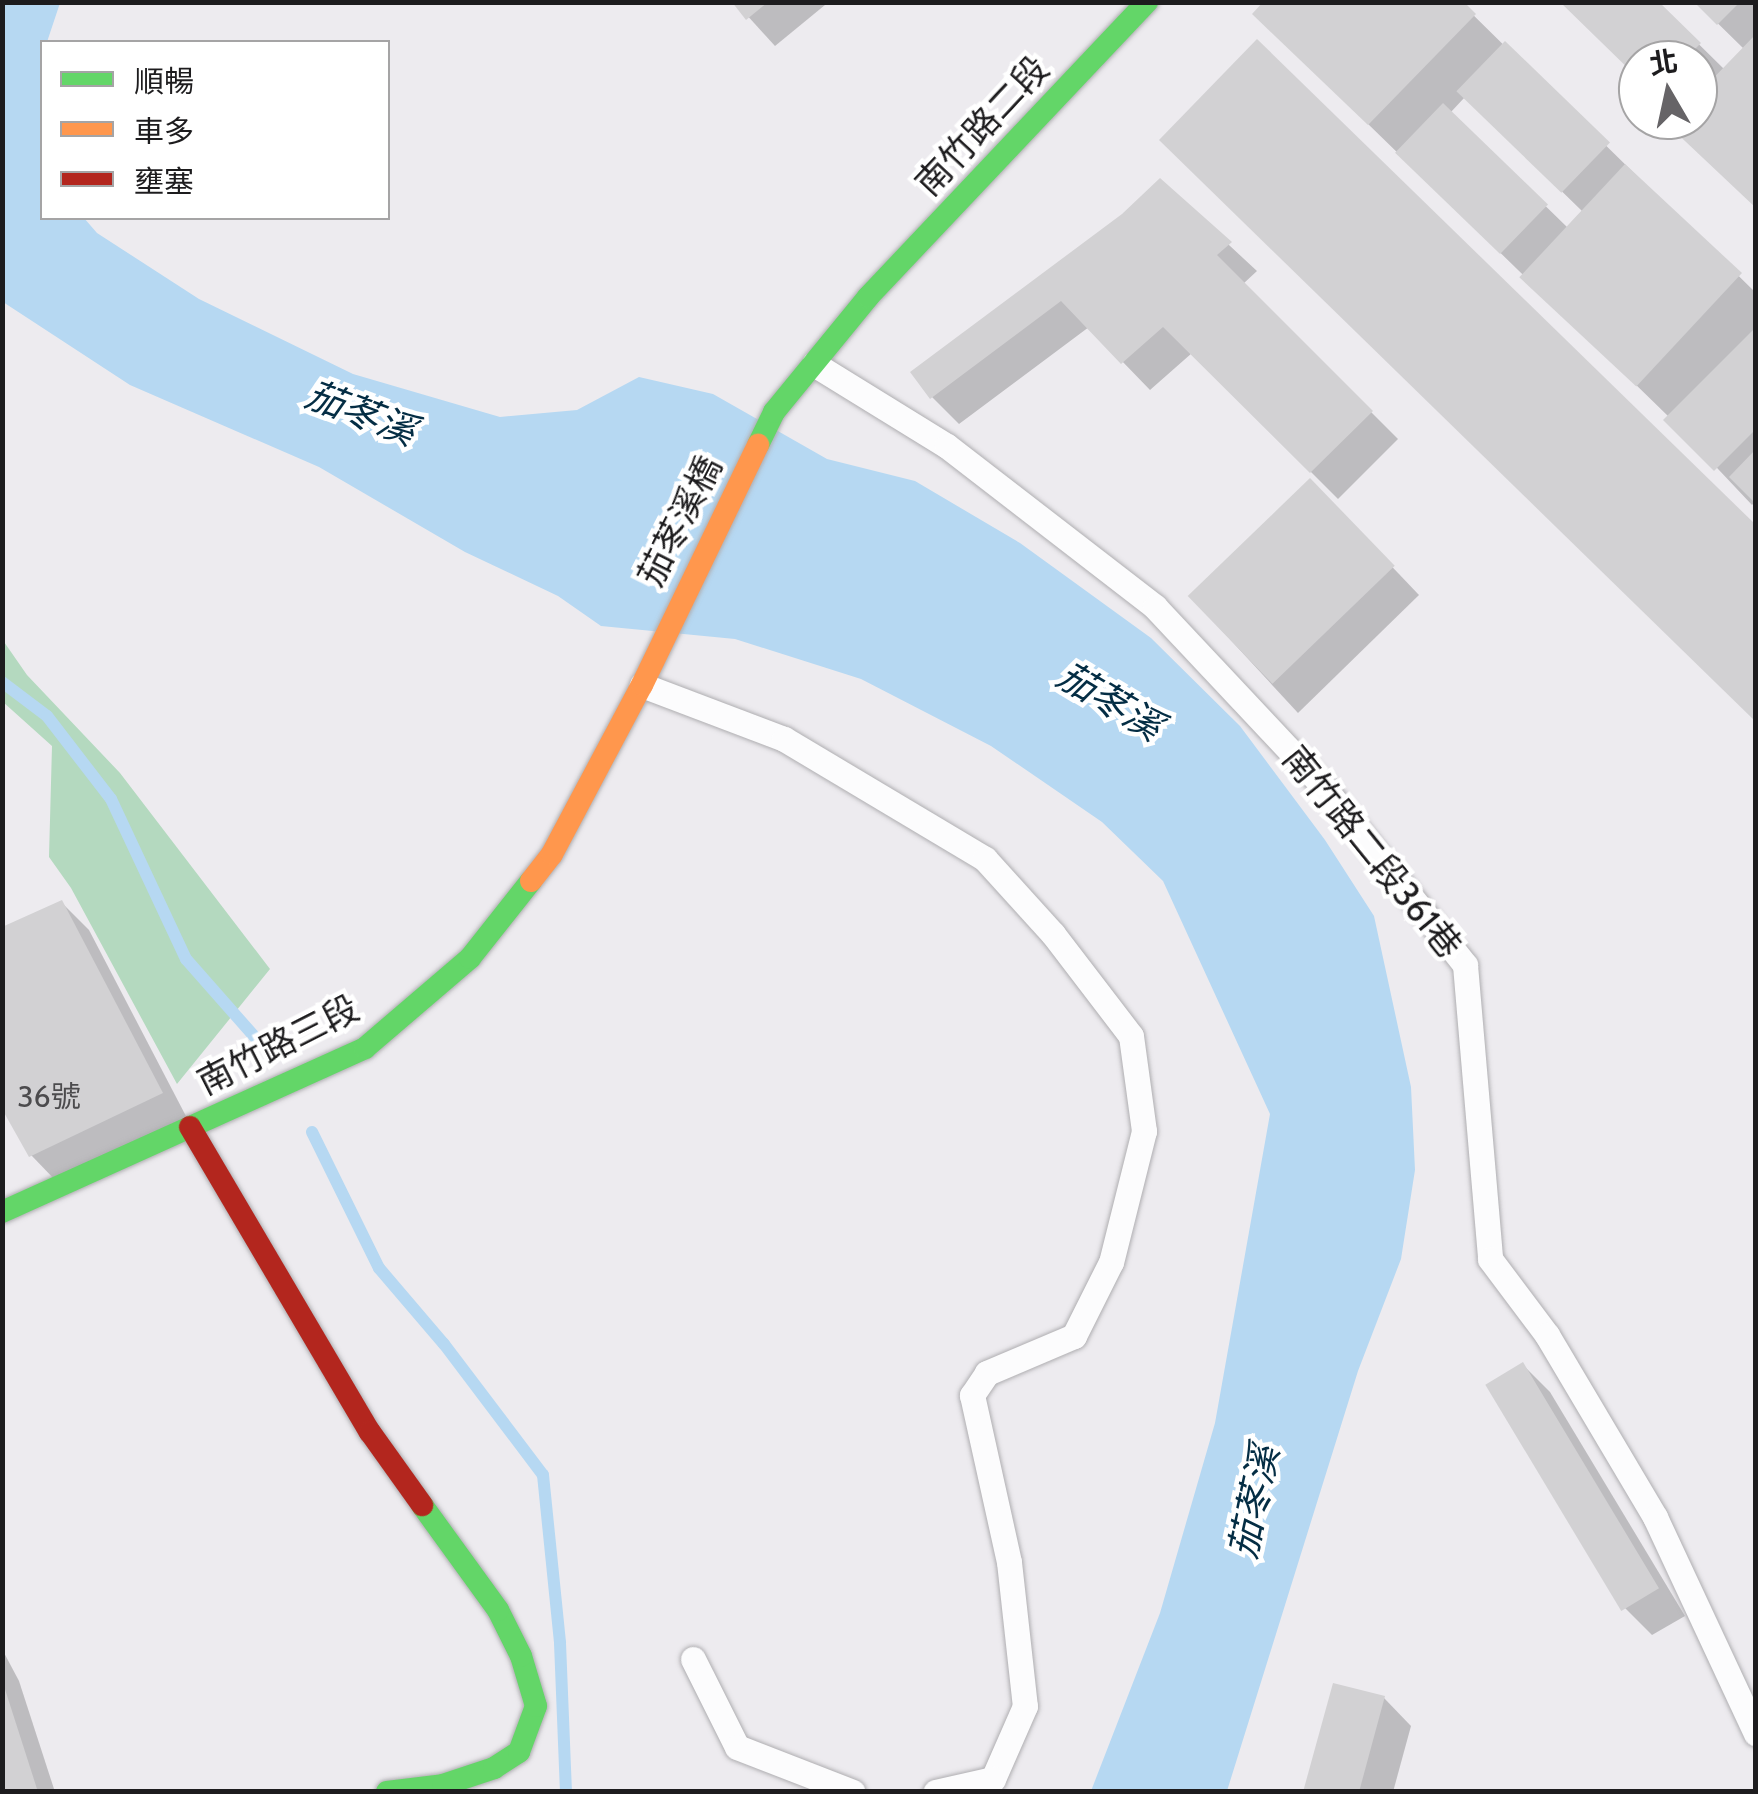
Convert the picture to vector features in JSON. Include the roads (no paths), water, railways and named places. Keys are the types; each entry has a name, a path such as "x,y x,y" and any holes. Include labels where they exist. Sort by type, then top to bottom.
{"street":[{"name":"南竹路二段","path":"814,364 868,298 1147,2"},
{"name":"茄苳溪橋","path":"645,674 774,412 814,364"},
{"name":"南竹路三段","path":"2,1212 366,1048 470,958 552,854 645,674"},
{"path":"190,1127 370,1432 498,1610 521,1656 536,1706 518,1752 494,1768 443,1785 387,1792"}],"lane":[{"name":"南竹路二段361巷","path":"814,364 948,446 1155,607 1322,786 1465,964 1490,1259 1547,1335 1655,1517 1756,1734"},
{"path":"645,674 784,740 985,860 1054,934 1131,1036 1144,1131 1111,1262 1074,1336 987,1373 972,1395 1010,1562 1025,1706 992,1778 934,1792"},
{"path":"693,1660 737,1747 853,1792"}],"water":[{"name":"茄苳溪","path":"2,3 60,3 48,40 40,40 40,220 86,220 97,233 199,299 353,374 500,417 577,410 639,377 713,394 827,459 915,481 1020,543 1151,638 1240,726 1325,840 1374,916 1411,1087 1415,1170 1401,1259 1358,1371 1227,1791 1091,1791 1160,1613 1215,1423 1270,1114 1163,881 1102,822 991,746 861,679 735,639 601,626 558,596 465,552 319,467 130,385 3,302"}],"waterway":[{"path":"2,682 47,716 111,799 186,959 254,1036"},
{"path":"312,1132 379,1268 444,1344 543,1475 560,1643 566,1792"}]}
